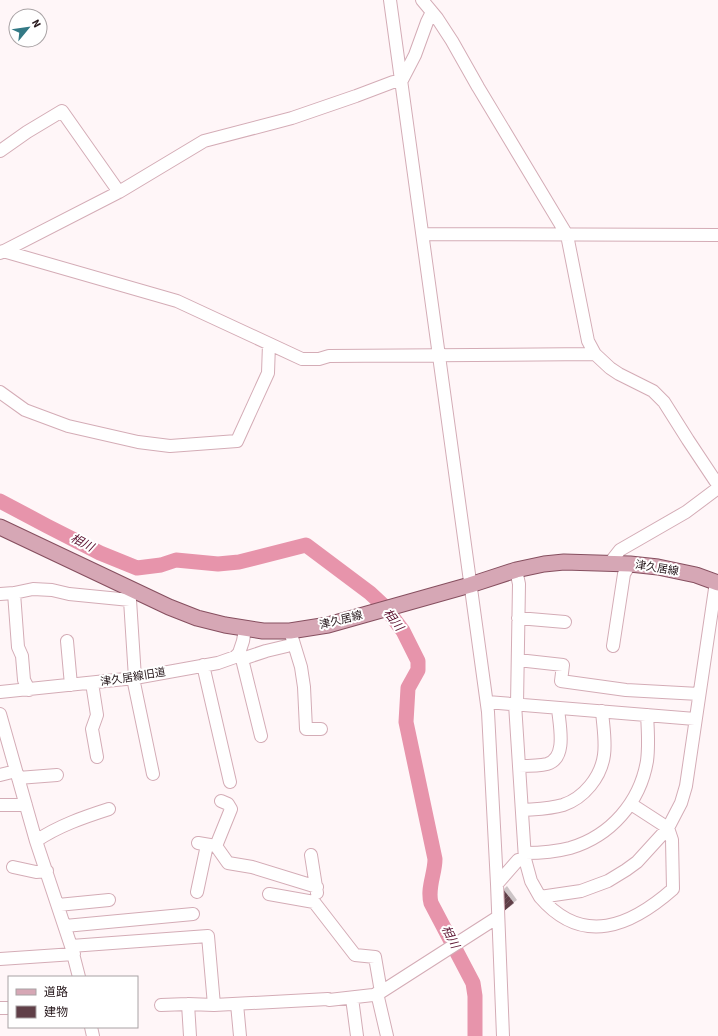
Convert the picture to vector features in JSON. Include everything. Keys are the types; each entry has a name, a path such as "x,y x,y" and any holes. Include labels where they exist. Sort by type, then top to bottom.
{"main road":[{"name":"津久居線","path":"0,527 132,595 197,618 245,629 263,631 290,630 328,625 470,585 516,570 544,564 564,562 630,564 675,570 717,583"}],"street":[{"path":"390,0 487,702 497,884 502,1036"},
{"path":"401,82 415,55 427,22 429,5"},
{"path":"429,5 452,41 567,235 588,341 595,354 619,374 653,392 664,402 718,485"},
{"path":"2,252 119,192 204,141 292,118 393,82 401,82"},
{"path":"0,151 27,132 62,111 119,192"},
{"path":"423,234 718,235"},
{"path":"2,252 177,301 302,359 319,359 329,356 595,354"},
{"path":"0,392 25,410 68,426 138,442 170,446 237,442 268,373 269,344"},
{"path":"609,564 620,550 686,512 718,488"},
{"path":"613,646 624,574 630,564"},
{"path":"516,570 519,584 516,704 525,856 531,881 540,897 554,912 567,920 580,925 605,927 633,918 652,906 673,889 672,840 668,828 631,804"},
{"path":"540,897 581,891 608,881 638,862 668,828 684,794 717,583"},
{"path":"0,594 33,589 52,590 76,595 132,595 134,678 153,774"},
{"path":"14,593 18,647 22,656 24,680 29,690"},
{"path":"518,618 565,622"},
{"path":"245,629 241,656 261,736"},
{"path":"290,630 301,667 304,687 306,729 322,729"},
{"path":"67,641 72,685"},
{"name":"津久居線旧道","path":"0,692 134,678 227,660 286,646"},
{"path":"518,660 563,665 561,681 626,690 699,694"},
{"path":"203,665 230,782"},
{"path":"92,683 98,715 92,729 97,757"},
{"path":"487,702 695,719"},
{"path":"520,766 546,764 558,757 561,748 558,708"},
{"path":"523,810 563,805 574,799 588,788 599,770 604,753 602,711"},
{"path":"0,714 36,841 73,950 80,976"},
{"path":"497,884 518,860 525,856 563,850 587,842 616,822 631,804 639,789 647,760 647,715"},
{"path":"0,775 57,775"},
{"path":"198,892 207,845 231,809 228,804 221,801"},
{"path":"0,805 26,805"},
{"path":"36,841 78,819 109,809"},
{"path":"207,845 228,863 252,866 317,887"},
{"path":"311,854 319,904 317,908"},
{"path":"13,867 36,872 47,871"},
{"path":"269,894 314,902 317,908 355,955 375,957 379,993 387,1036"},
{"path":"58,905 109,900"},
{"path":"65,926 193,914"},
{"path":"161,1005 237,1004 352,998 373,995 379,993 498,917"},
{"path":"0,959 208,936 214,1005"},
{"path":"352,998 357,1036"},
{"path":"188,1004 190,1036"},
{"path":"237,1004 240,1036"}],"building":[{"path":"503,889 514,903 503,912"}],"waterway":[{"name":"相川","path":"0,501 100,553 137,568 161,565 176,560 218,564 239,562 306,545 370,593 385,607 403,631 418,661 418,670 408,688 406,722 435,859 430,897 431,903 473,983 475,996 475,1036"}]}
